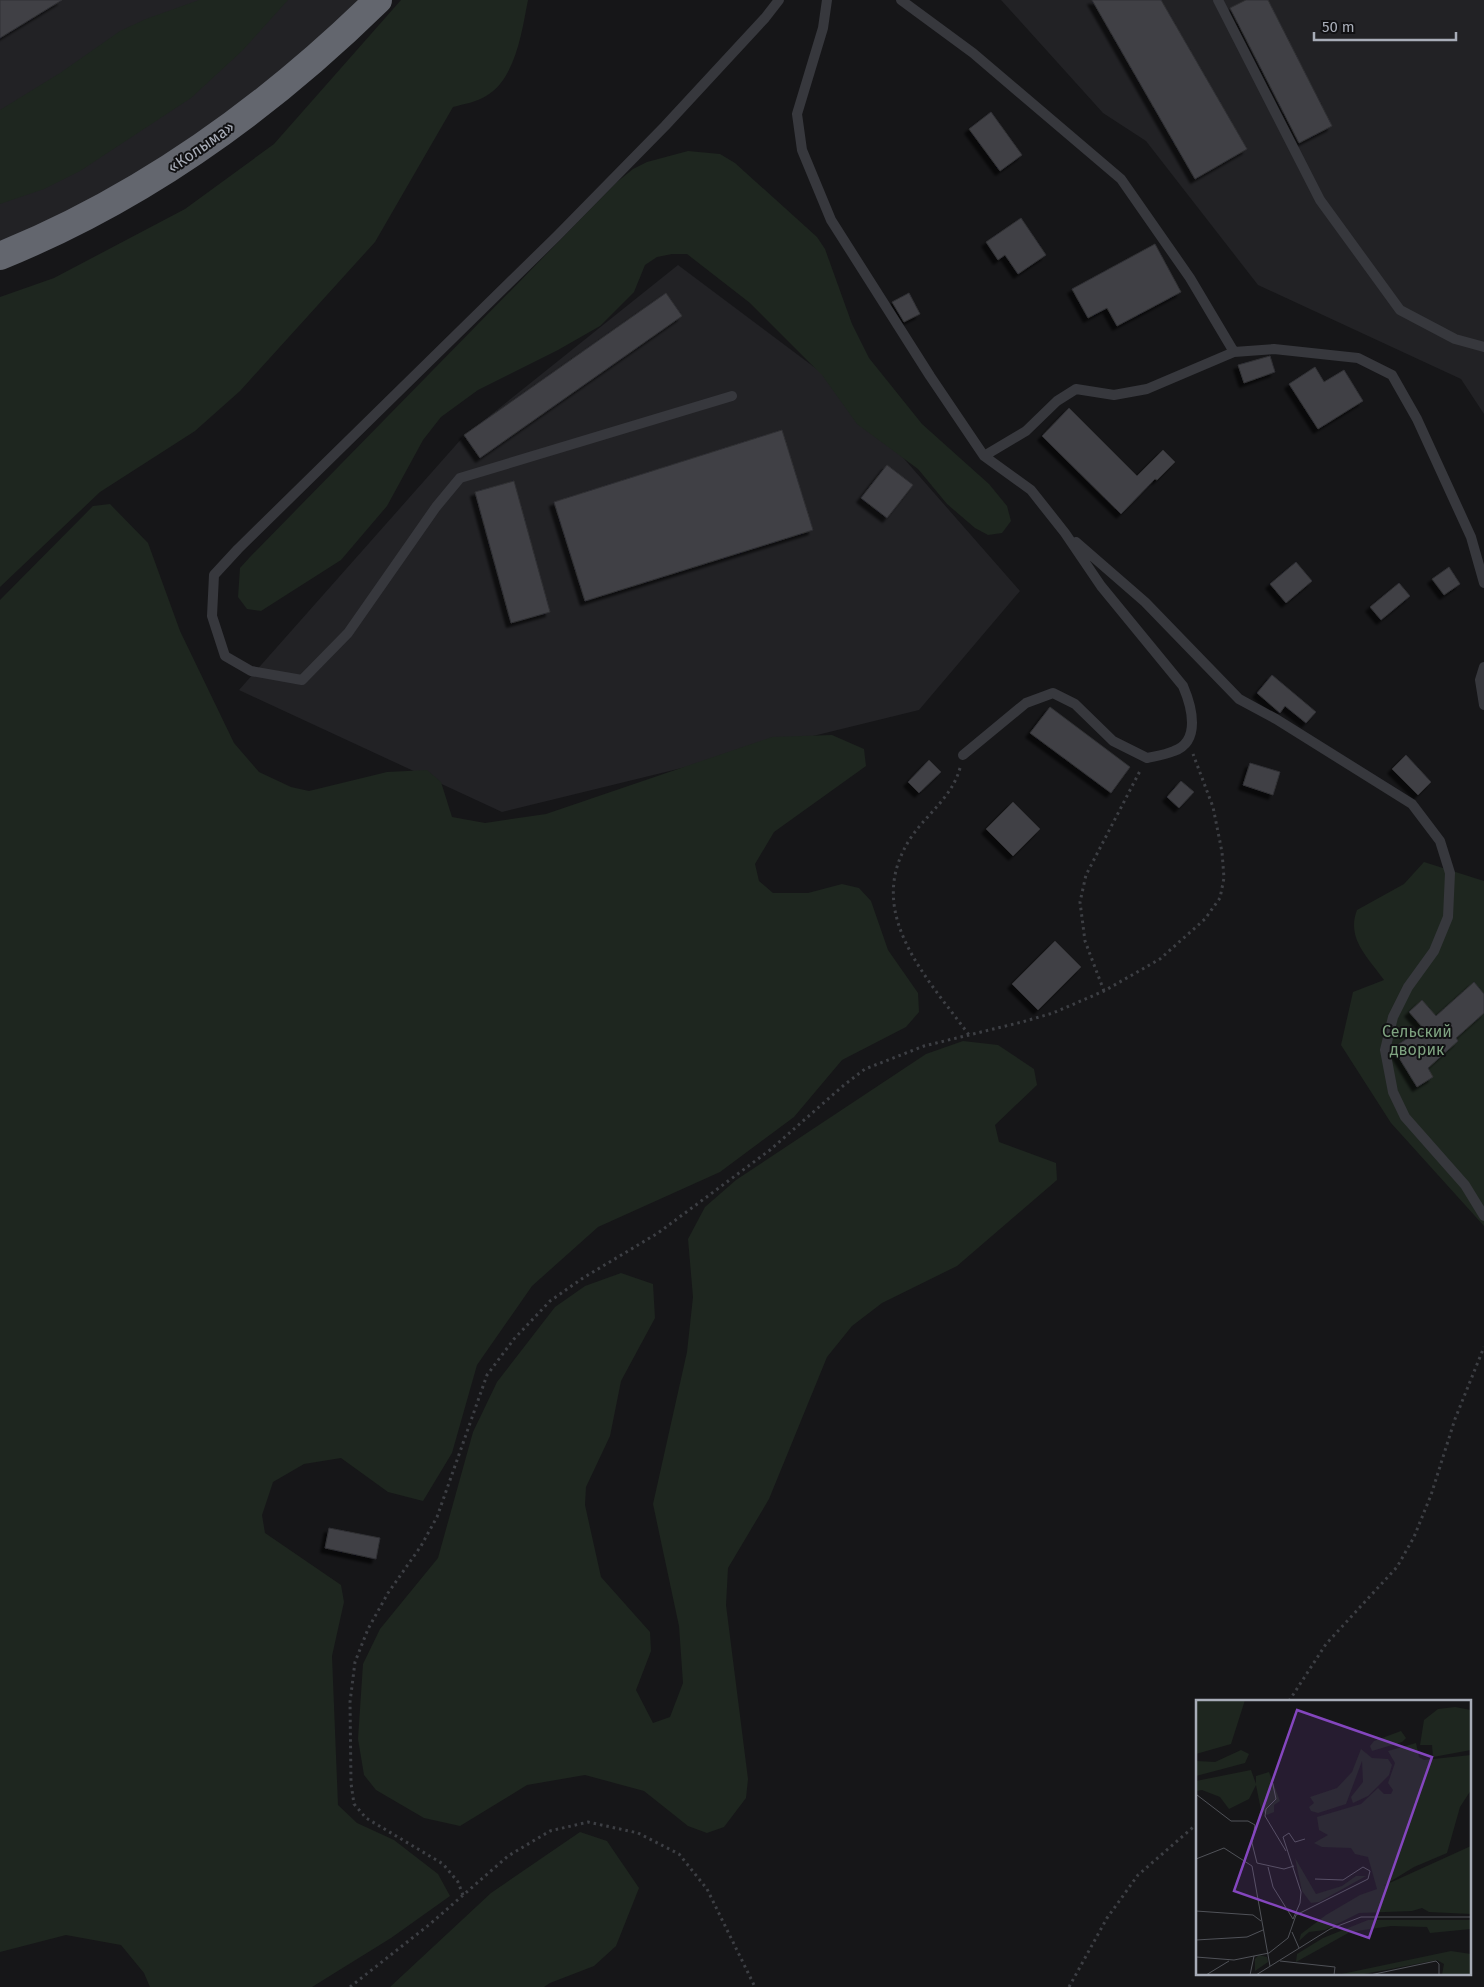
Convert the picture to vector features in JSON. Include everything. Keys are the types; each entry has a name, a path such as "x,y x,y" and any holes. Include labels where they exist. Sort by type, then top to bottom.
{"highway":[{"name":"«Колыма»","path":"0,256 67,227 158,177 276,92 316,59 378,0"}],"lane":[{"path":"732,396 460,478 436,507 348,633 302,680 251,671 225,656 212,616 214,575 550,243 651,140 779,0"},
{"path":"827,0 823,28 797,114 802,150 831,220 930,376 984,456 1031,490 1065,533 1100,586 1183,686 1190,702 1192,728 1189,741 1175,751 1147,758 1113,741 1075,704 1053,693 1026,703 963,755"},
{"path":"901,0 973,53 1120,179 1190,278 1234,352"},
{"path":"1218,0 1320,200 1400,310 1455,339 1484,347"},
{"path":"984,456 1026,431 1057,401 1076,389 1114,395 1147,389 1234,352 1274,348 1358,358 1392,375 1417,419 1471,537 1484,583"},
{"path":"1065,533 1145,602 1239,699 1276,719 1412,804 1440,841 1450,873 1448,916 1434,951 1408,987 1393,1017 1385,1050 1393,1092 1405,1117 1466,1185 1484,1216"},
{"path":"1484,667 1480,680 1484,706"}],"path":[{"path":"463,1895 458,1882 443,1864 366,1818 354,1804 351,1783 350,1702 355,1662 368,1630 388,1592 420,1546 437,1517 450,1486 487,1375 514,1339 550,1301 583,1278 658,1233 770,1150 864,1069 924,1046 1054,1013 1104,991 1160,959 1205,919 1220,898 1224,878 1222,852 1213,807 1189,741"},
{"path":"963,755 956,782 941,804 912,836 897,865 892,890 896,920 915,962 969,1035"},
{"path":"1104,991 1085,941 1080,902 1086,874 1130,794 1147,758"},
{"path":"1289,1700 1326,1644 1398,1567 1414,1537 1431,1495 1455,1420 1484,1348"},
{"path":"350,1987 395,1953 508,1856 550,1831 588,1822 638,1834 679,1854 708,1889 755,1987"},
{"path":"1069,1987 1107,1918 1138,1875 1196,1825"}],"shaded area":[{"path":"0,0 378,0 276,92 0,256"},
{"path":"1001,0 1484,0 1484,414 1461,379 1258,285 1146,141 1103,113"},
{"path":"678,265 842,388 1020,591 919,710 502,812 239,690 463,437"}],"green space":[{"path":"199,0 288,0 243,50 191,98 80,171 44,189 0,204 0,110 60,73 120,31 146,19"},
{"path":"401,0 528,0 516,53 504,78 486,96 470,103 453,107 375,242 240,391 195,431 100,492 0,587 0,297 54,278 185,209 274,144"},
{"path":"688,151 720,154 735,163 817,237 825,249 852,324 869,358 922,424 989,484 1007,506 1011,521 1002,533 988,535 975,528 947,504 918,469 857,424 822,375 750,303 687,254 672,254 657,257 645,265 634,292 600,326 558,350 478,390 441,417 423,440 387,506 341,560 261,611 247,609 238,597 240,568 250,557 617,182 633,169 647,162"},
{"path":"110,504 148,543 180,631 234,743 259,772 291,787 309,791 387,772 427,770 441,782 452,817 485,823 546,814 772,737 832,735 864,749 866,766 774,832 755,864 759,881 773,893 808,893 842,884 859,888 871,901 888,950 918,993 919,1012 906,1027 842,1060 794,1117 720,1172 598,1227 532,1286 477,1365 452,1453 423,1501 388,1492 341,1458 304,1464 273,1482 262,1515 265,1533 341,1585 344,1602 332,1656 338,1805 357,1823 394,1840 438,1874 450,1896 391,1938 312,1987 150,1987 144,1973 121,1945 66,1935 0,1952 0,600 93,506"},
{"name":"Сельский дворик","path":"1424,862 1484,881 1484,1226 1391,1123 1341,1045 1353,992 1384,980 1356,939 1354,920 1357,910 1404,884"},
{"path":"963,1041 998,1045 1034,1069 1037,1085 995,1125 999,1142 1056,1163 1057,1180 957,1266 882,1303 852,1326 827,1357 769,1499 728,1568 726,1605 748,1779 746,1798 724,1827 707,1833 688,1826 644,1791 585,1775 527,1785 460,1826 424,1818 376,1790 364,1775 358,1739 363,1664 380,1629 438,1558 473,1432 497,1382 555,1307 585,1286 621,1273 653,1284 655,1318 621,1381 610,1436 586,1487 585,1505 601,1577 650,1632 651,1651 636,1690 653,1723 670,1717 683,1683 679,1626 653,1504 687,1352 693,1297 688,1239 705,1207 736,1180 926,1054"},
{"path":"580,1832 607,1841 639,1888 616,1946 594,1966 544,1987 390,1987 491,1893"}],"building":[{"path":"0,0 62,0 0,38"},
{"path":"1092,0 1161,0 1247,149 1195,179"},
{"path":"1246,0 1268,0 1332,126 1299,143 1230,8"},
{"path":"991,112 1022,155 1000,171 969,129"},
{"path":"1021,218 1046,255 1018,274 1005,255 998,260 986,242"},
{"path":"1155,244 1181,292 1117,326 1107,308 1088,318 1072,289"},
{"path":"666,293 682,316 480,458 464,435"},
{"path":"909,293 920,314 904,322 892,302"},
{"path":"1270,356 1275,372 1244,383 1238,365"},
{"path":"1315,367 1324,382 1344,370 1363,401 1318,429 1289,384"},
{"path":"1069,408 1137,476 1163,450 1175,462 1157,480 1155,479 1121,514 1042,436"},
{"path":"782,430 813,530 585,601 554,502"},
{"path":"887,465 913,485 887,518 861,498"},
{"path":"514,481 550,612 511,623 475,492"},
{"path":"1296,562 1312,581 1286,603 1270,584"},
{"path":"1449,567 1460,584 1444,595 1432,579"},
{"path":"1399,583 1410,596 1381,620 1370,607"},
{"path":"1272,675 1316,712 1306,723 1285,706 1280,713 1257,693"},
{"path":"1050,707 1130,767 1111,793 1030,733"},
{"path":"1406,755 1431,782 1418,795 1392,769"},
{"path":"929,760 941,772 919,793 908,782"},
{"path":"1250,763 1280,772 1273,795 1243,785"},
{"path":"1181,781 1194,792 1179,808 1167,797"},
{"path":"1013,802 1040,829 1013,856 986,829"},
{"path":"1055,941 1081,967 1038,1010 1012,984"},
{"path":"1474,982 1484,994 1484,1013 1456,1038 1458,1041 1428,1068 1433,1077 1417,1087 1393,1048 1423,1028 1409,1012 1422,1000 1436,1016"},
{"path":"329,1528 380,1538 376,1559 325,1548"}]}
